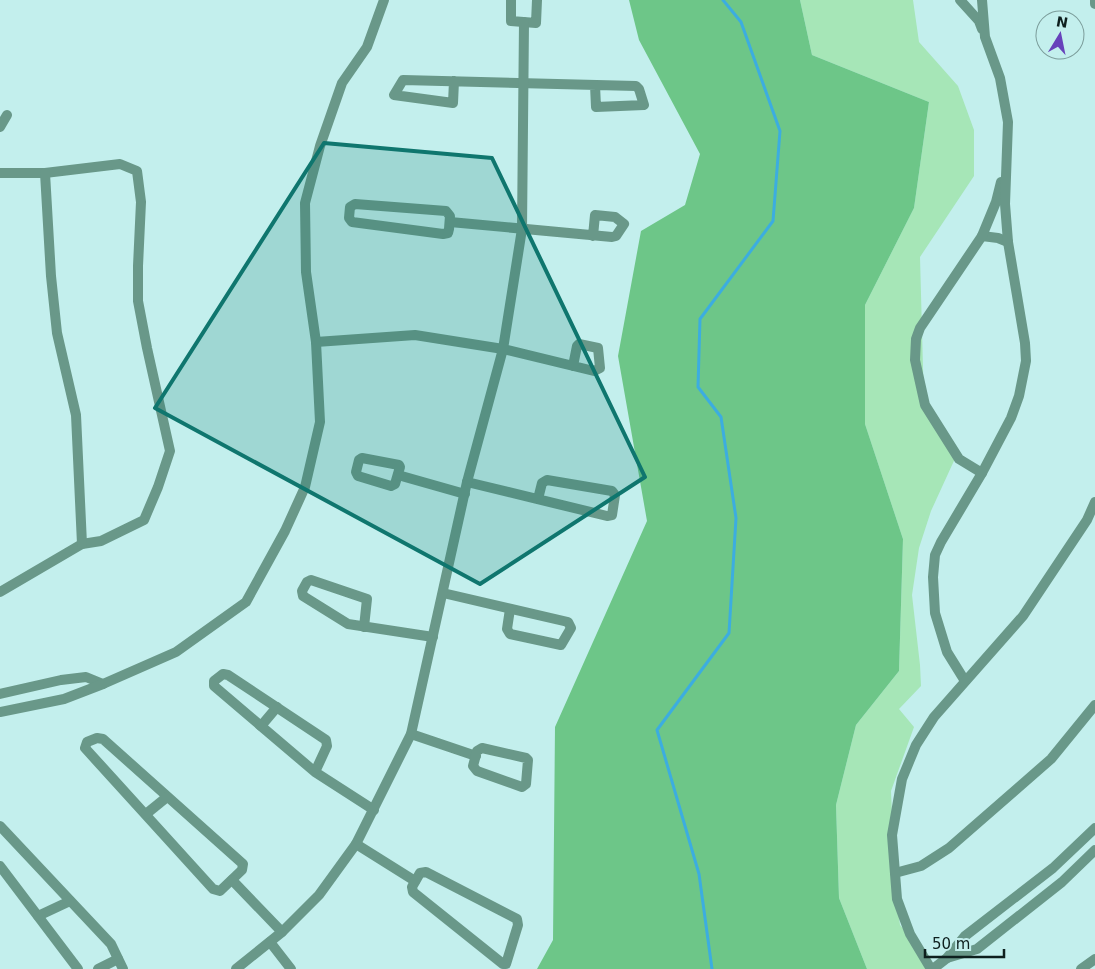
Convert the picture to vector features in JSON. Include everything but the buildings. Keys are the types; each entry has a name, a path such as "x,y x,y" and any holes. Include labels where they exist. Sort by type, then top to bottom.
{"street":[{"path":"0,712 64,699 176,652 246,602 305,487 320,422 316,342 306,272 305,203 320,146 342,83 367,47 384,0"},
{"path":"512,0 510,21 536,23 537,0"},
{"path":"960,0 979,21 1000,78 1008,122 1005,204 1008,242 1025,343 1026,361 1019,396 1011,418 935,555 933,577 935,613 947,652 965,681"},
{"path":"982,0 985,37"},
{"path":"236,969 282,932 318,895 356,844 411,734 467,482 503,349 522,229 524,22"},
{"path":"454,81 453,103 394,95 403,80 454,81 636,86 639,89 644,105 596,107 595,85"},
{"path":"0,127 7,115"},
{"path":"0,173 45,173 120,164 136,171 141,202 138,301 170,451 144,520 101,541 82,544 0,592"},
{"path":"982,473 959,459 925,406 915,360 916,339 920,328 982,236 996,202 1006,166"},
{"path":"45,173 51,276 57,334 76,415 82,544"},
{"path":"355,204 446,211 450,216 450,222 450,229 443,234 352,222 349,218 350,207 355,204"},
{"path":"450,222 593,236"},
{"path":"982,236 998,238 1008,242"},
{"path":"316,342 415,335 503,349 573,366"},
{"path":"398,475 465,494"},
{"path":"467,482 607,516 612,515 616,495 612,491 547,480 542,482 538,499"},
{"path":"1095,502 1087,520 1023,616 934,717 916,746 902,779 892,835 897,900 910,934 932,969 946,958 965,936 1053,868 1095,828"},
{"path":"364,627 367,599 311,580 307,582 302,591 303,596 348,624 364,627 433,637"},
{"path":"443,593 568,622 571,628 561,645 510,634 507,629 510,609"},
{"path":"315,772 327,746 326,740 228,675 223,674 214,681 214,686 315,772 374,810"},
{"path":"0,694 61,680 86,677 103,684"},
{"path":"895,873 921,866 949,848 1051,759 1095,706"},
{"path":"261,726 277,708"},
{"path":"411,734 476,756"},
{"path":"97,738 103,739 167,796 243,864 242,870 220,891 213,889 85,748 86,742 97,738"},
{"path":"482,748 524,756 528,760 526,784 522,788 477,772 473,766 476,756 477,751 482,748"},
{"path":"146,814 167,796"},
{"path":"0,826 111,944 120,964 98,969"},
{"path":"356,844 415,881"},
{"path":"946,958 977,949 1062,882 1095,850"},
{"path":"0,866 78,969"},
{"path":"420,872 426,872 517,919 518,925 506,964 503,964 413,892 412,887 415,881 420,872"},
{"path":"232,880 282,932"},
{"path":"38,916 70,901"},
{"path":"270,942 291,969"},
{"path":"1081,969 1095,959"}],"highlighted area":[{"path":"324,143 492,158 645,477 480,584 155,408"}],"green space":[{"path":"629,0 800,0 812,55 929,102 914,208 865,305 865,424 903,539 899,671 856,725 836,805 839,898 867,969 537,969 553,940 555,727 647,521 618,356 641,231 685,205 700,154 639,40"},
{"path":"800,0 913,0 919,42 958,86 974,130 974,176 920,257 924,405 958,452 931,511 919,548 912,595 921,686 899,709 914,727 891,791 895,888 900,925 933,964 929,969 867,969 839,898 836,805 856,725 899,671 903,539 865,424 865,305 914,208 929,102 812,55"}],"waterway":[{"path":"712,969 699,874 657,730 729,633 736,518 721,417 698,387 700,319 773,221 780,131 741,22 723,0"}]}
